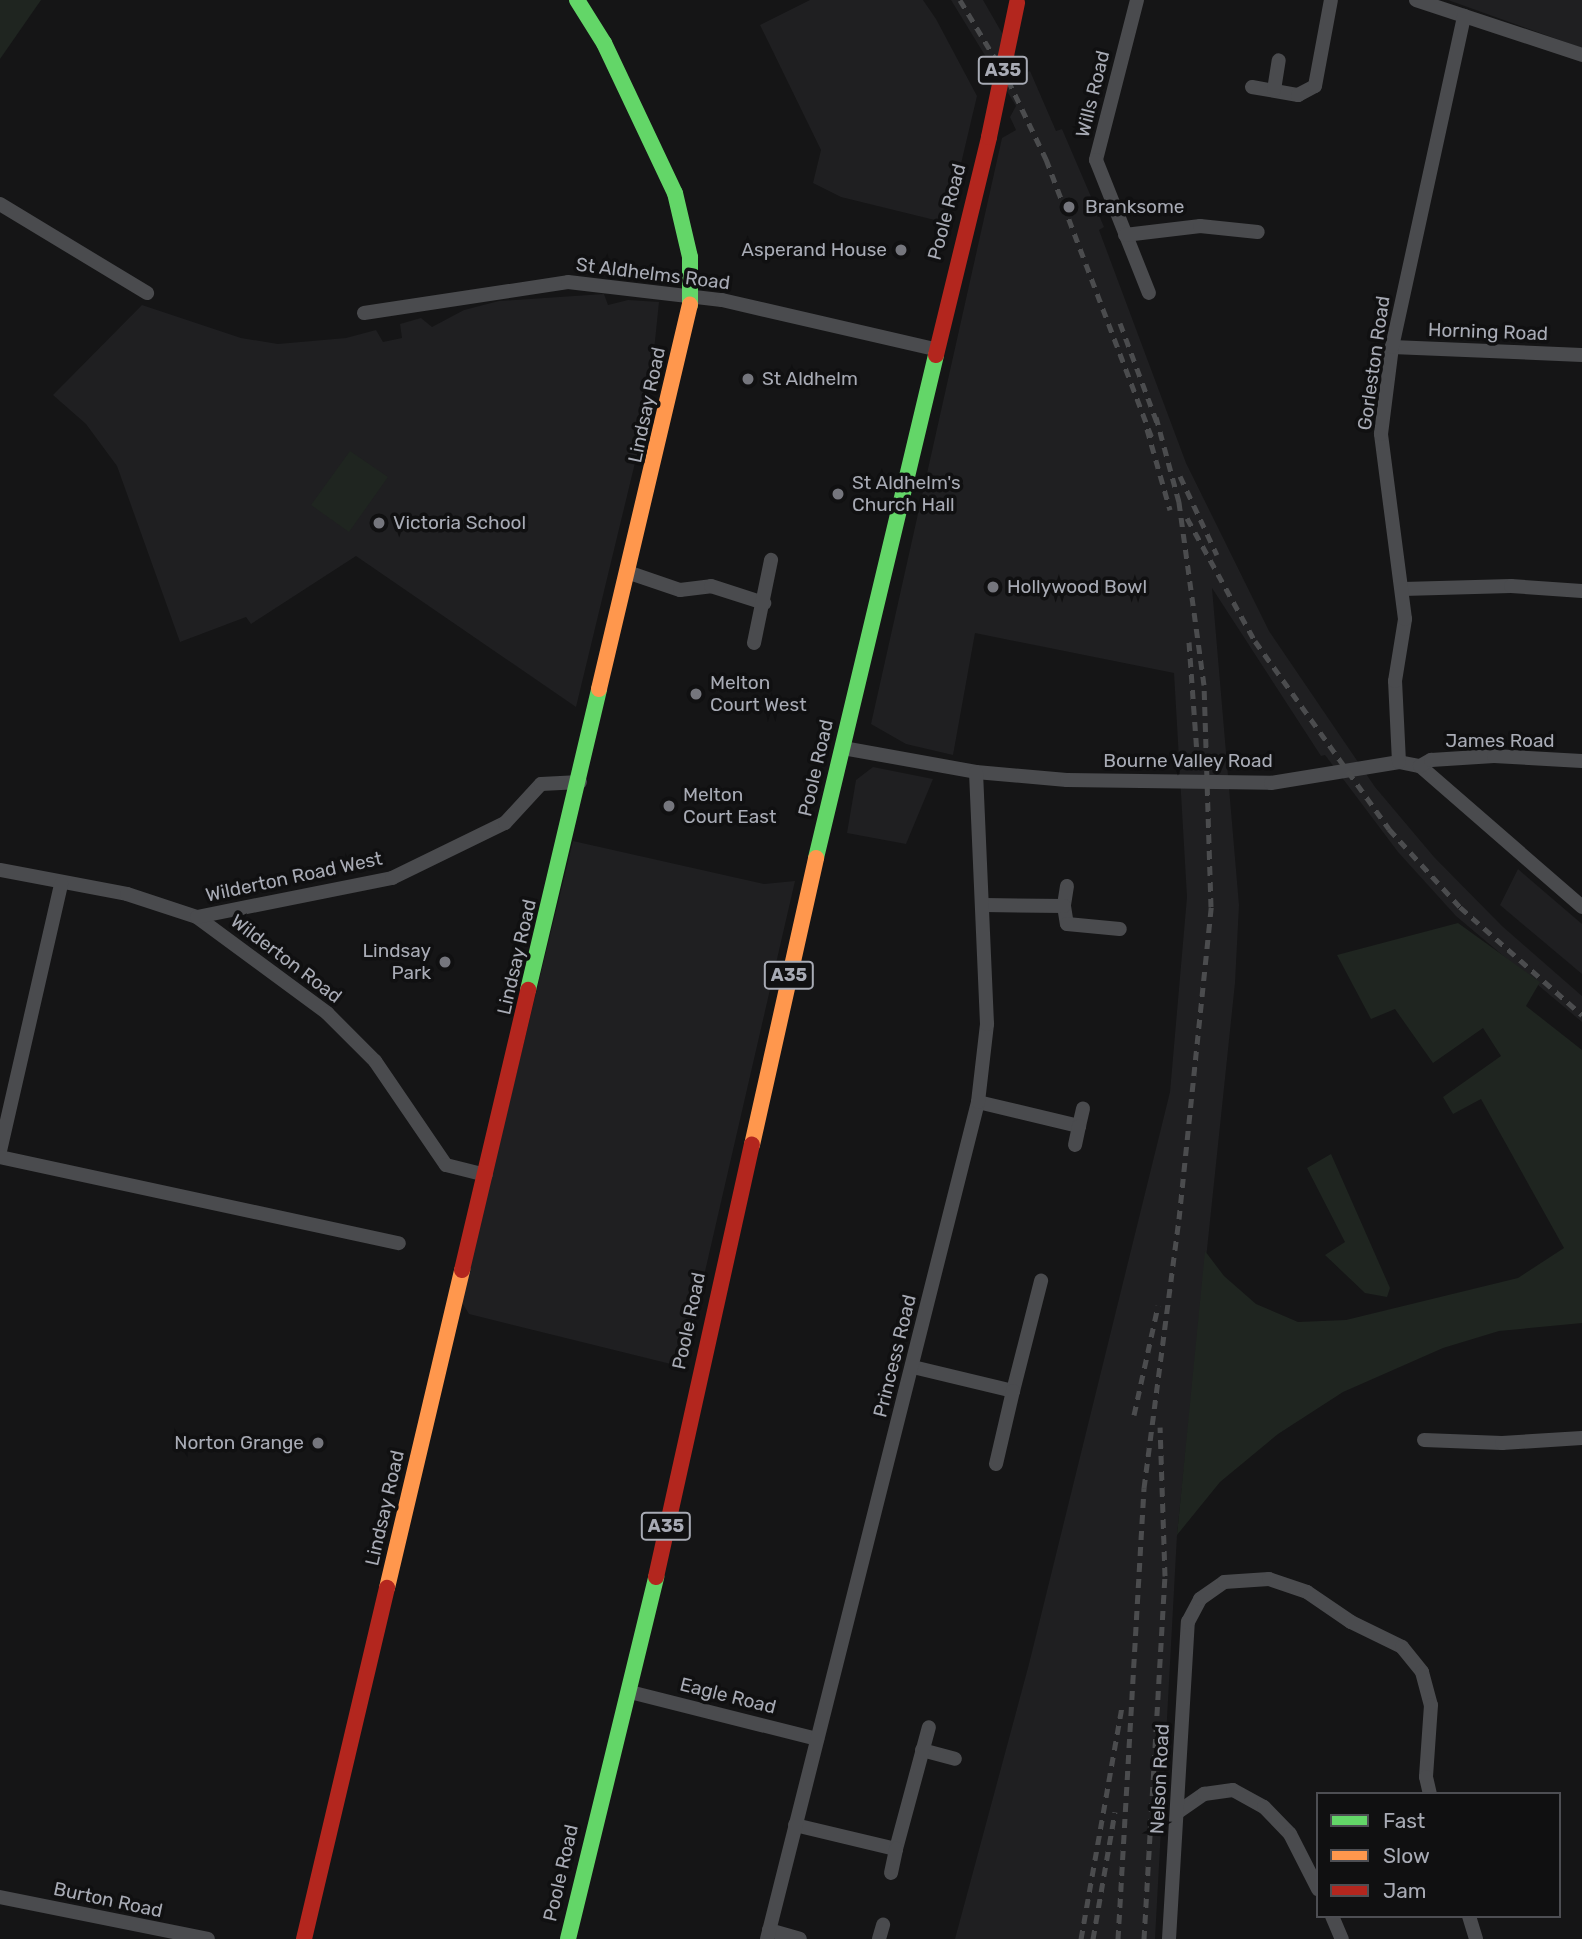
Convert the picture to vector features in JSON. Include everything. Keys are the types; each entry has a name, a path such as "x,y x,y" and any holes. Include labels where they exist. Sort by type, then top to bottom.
{"main road":[{"name":"Lindsay Road","path":"304,1939 630,573 692,295 686,234 675,193 604,43 577,0"},
{"name":"Poole Road","path":"568,1939 602,1788 630,1692 729,1235 845,743 934,349 989,137 1017,1"}],"street":[{"name":"Wills Road","path":"1137,0 1096,160 1149,293"},
{"path":"1252,87 1298,95 1315,86 1331,0"},
{"path":"1416,0 1582,55"},
{"name":"Gorleston Road","path":"1399,762 1394,699 1404,639 1403,589 1381,434 1392,347 1464,16"},
{"path":"1274,90 1279,60"},
{"path":"0,204 124,282 148,293"},
{"path":"1125,235 1200,226 1258,232"},
{"name":"St Aldhelms Road","path":"364,313 544,282 692,295 934,349"},
{"name":"Horning Road","path":"1392,347 1582,355"},
{"path":"754,643 771,560"},
{"path":"630,573 680,590 711,586 764,603"},
{"path":"1403,589 1511,586 1582,591"},
{"name":"Bourne Valley Road","path":"845,743 976,772 1066,780 1271,783 1399,762 1419,766 1582,907"},
{"name":"James Road","path":"1419,766 1431,760 1494,756 1582,761"},
{"name":"Princess Road","path":"768,1935 978,1102 987,1024 984,905 976,772"},
{"name":"Wilderton Road West","path":"197,917 393,878 505,823 541,784 580,782"},
{"name":"Wilderton Road","path":"0,870 61,884 127,894 197,917 327,1013 375,1061 446,1165 486,1175"},
{"path":"0,1151 61,884"},
{"path":"1067,886 1064,906 1067,924 1120,929"},
{"path":"984,905 1064,906"},
{"path":"978,1102 1079,1126"},
{"path":"1075,1146 1083,1108"},
{"path":"0,1157 399,1244"},
{"path":"996,1464 1041,1281"},
{"path":"913,1367 1013,1391"},
{"path":"1424,1440 1502,1443 1582,1438"},
{"name":"Nelson Road","path":"1169,1939 1188,1622 1200,1599 1224,1582 1269,1579 1307,1592 1351,1622 1402,1647 1422,1672 1431,1704 1426,1777 1430,1792"},
{"name":"Eagle Road","path":"630,1692 817,1739"},
{"path":"891,1873 929,1727"},
{"path":"922,1750 955,1759"},
{"path":"1178,1812 1204,1794 1233,1790 1264,1807 1290,1834 1316,1885"},
{"path":"795,1825 896,1849"},
{"name":"Burton Road","path":"0,1897 208,1939"},
{"path":"1333,1918 1342,1939"},
{"path":"1470,1918 1476,1939"},
{"path":"768,1935 800,1939"}],"shaded area":[{"path":"0,0 41,0 0,59"},
{"path":"810,0 923,0 936,19 977,96 947,223 841,197 813,183 821,150 760,25"},
{"path":"951,0 983,0 1025,73 1030,71 1056,131 1062,129 1104,227 1099,230 1186,463 1269,631 1375,787 1434,857 1502,926 1582,996 1582,1022 1456,916 1398,852 1325,755 1321,756 1212,588 1239,905 1235,983 1177,1535 1155,1939 955,1939 1029,1664 1170,1092 1187,897 1174,673 975,633 953,755 906,744 871,724 1002,138 1016,130 1010,117 1016,106"},
{"path":"1448,0 1582,0 1582,48 1562,41"},
{"name":"Victoria School","path":"604,294 608,305 628,300 659,302 648,409 576,707 356,556 251,624 246,617 180,642 117,466 86,424 53,395 142,305 241,338 278,344 346,338 376,330 383,342 402,338 400,324 421,318 432,327 464,310 499,301"},
{"path":"350,451 388,477 349,532 311,505"},
{"path":"873,767 933,779 906,844 847,833 856,780"},
{"path":"573,841 764,884 795,881 683,1367 469,1314 461,1301"},
{"path":"1518,869 1582,924 1582,974 1500,905"},
{"path":"1458,923 1540,982 1526,1006 1582,1050 1582,1323 1499,1331 1443,1348 1343,1392 1278,1434 1220,1482 1177,1535 1205,1251 1224,1276 1256,1304 1298,1322 1346,1320 1518,1278 1564,1248 1481,1099 1453,1114 1443,1097 1501,1056 1483,1028 1433,1063 1395,1009 1371,1019 1337,955"},
{"path":"1331,1154 1390,1288 1387,1297 1365,1293 1325,1255 1345,1242 1307,1168"}],"railway":[{"path":"960,0 1008,80 1046,159 1152,438"},
{"path":"1120,323 1158,425"},
{"path":"1118,1939 1144,1488 1179,1219 1211,907 1204,685 1179,502 1156,417"},
{"path":"1147,429 1170,510"},
{"path":"1180,476 1217,555"},
{"path":"1187,518 1255,641 1389,829 1460,907 1582,1015"},
{"path":"1189,642 1197,753"},
{"path":"1134,1415 1158,1306"},
{"path":"1144,1939 1165,1576 1160,1427"},
{"path":"1081,1939 1122,1707"},
{"path":"1093,1939 1115,1812"}],"traffic: fast":[{"path":"577,0 604,43 675,193 690,257 690,305"},
{"path":"816,858 936,355"},
{"path":"528,990 599,689"},
{"path":"568,1939 656,1577"}],"traffic: slow":[{"path":"599,689 690,305"},
{"path":"752,1145 816,858"},
{"path":"387,1588 462,1270"}],"traffic: jam":[{"path":"989,137 1017,3"},
{"path":"936,355 989,137"},
{"path":"462,1270 528,990"},
{"path":"656,1577 752,1145"},
{"path":"304,1939 387,1588"}],"place":[{"name":"Branksome","path":"1069,207"},
{"name":"Asperand House","path":"901,250"},
{"name":"St Aldhelm","path":"748,379"},
{"name":"St Aldhelm's Church Hall","path":"838,494"},
{"name":"Victoria School","path":"379,523"},
{"name":"Hollywood Bowl","path":"993,587"},
{"name":"Melton Court West","path":"696,694"},
{"name":"Melton Court East","path":"669,806"},
{"name":"Lindsay Park","path":"445,962"},
{"name":"Norton Grange","path":"318,1443"}]}
